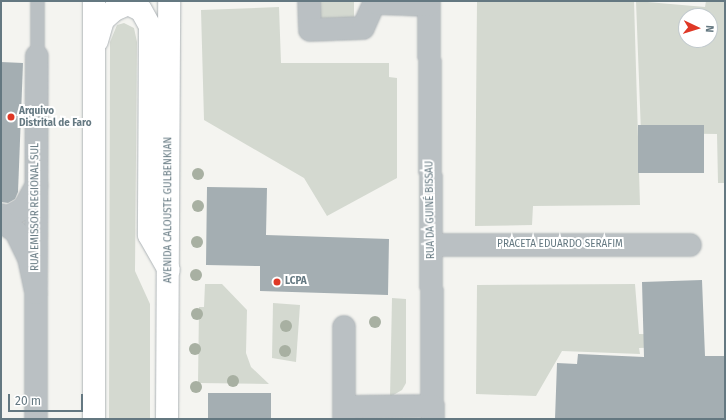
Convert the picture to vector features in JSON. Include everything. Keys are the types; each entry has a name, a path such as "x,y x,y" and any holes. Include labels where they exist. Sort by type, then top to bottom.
{"main road":[{"path":"94,1 94,419"},
{"name":"AVENIDA CALOUSTE GULBENKIAN","path":"167,419 170,271 169,1"},
{"path":"94,52 103,20 114,10 128,4 141,10 150,26 149,235 170,271"}],"street":[{"path":"309,1 310,30 363,28 376,2 429,3"},
{"name":"RUA DA GUINÉ BISSAU","path":"429,3 433,413"},
{"name":"RUA EMISSOR REGIONAL SUL","path":"36,293 37,56"},
{"path":"1,215 8,217 24,208 36,185"},
{"path":"1,221 16,232 29,259 36,293 36,419"},
{"name":"PRACETA EDUARDO SERAFIM","path":"431,245 690,245"},
{"path":"344,327 344,413 433,413"}],"lane":[{"name":"RUA EMISSOR REGIONAL SUL","path":"37,1 37,56"}],"shaded area":[{"path":"320,1 354,1 354,18 320,18"},
{"path":"477,1 634,1 640,205 533,206 532,225 475,226"},
{"path":"636,1 705,7 706,1 725,1 725,183 718,183 717,134 641,133"},
{"path":"279,7 281,63 389,63 389,77 397,78 397,178 327,216 304,178 204,120 201,10"},
{"path":"124,23 134,28 137,42 135,271 150,304 150,419 109,419 110,42 117,25"},
{"path":"205,284 222,284 247,310 246,353 251,367 269,384 198,383 199,307 204,307"},
{"path":"635,284 639,334 702,335 703,346 639,348 640,354 562,351 536,396 476,394 477,285"},
{"path":"392,298 406,299 406,383 402,390 390,397"},
{"path":"273,303 300,305 296,362 272,358"}],"building":[{"name":"Arquivo Distrital de Faro","path":"1,62 23,63 18,192 15,199 8,203 1,202"},
{"path":"638,125 704,125 704,173 638,173"},
{"path":"207,187 267,188 266,235 389,239 388,295 260,291 260,266 206,265"},
{"path":"702,280 705,356 725,356 725,419 555,419 557,363 577,364 578,354 644,357 642,282"},
{"path":"208,393 271,393 271,419 208,419"}],"place":[{"name":"Arquivo Distrital de Faro","path":"11,117"},
{"name":"LCPA","path":"277,282"}]}
